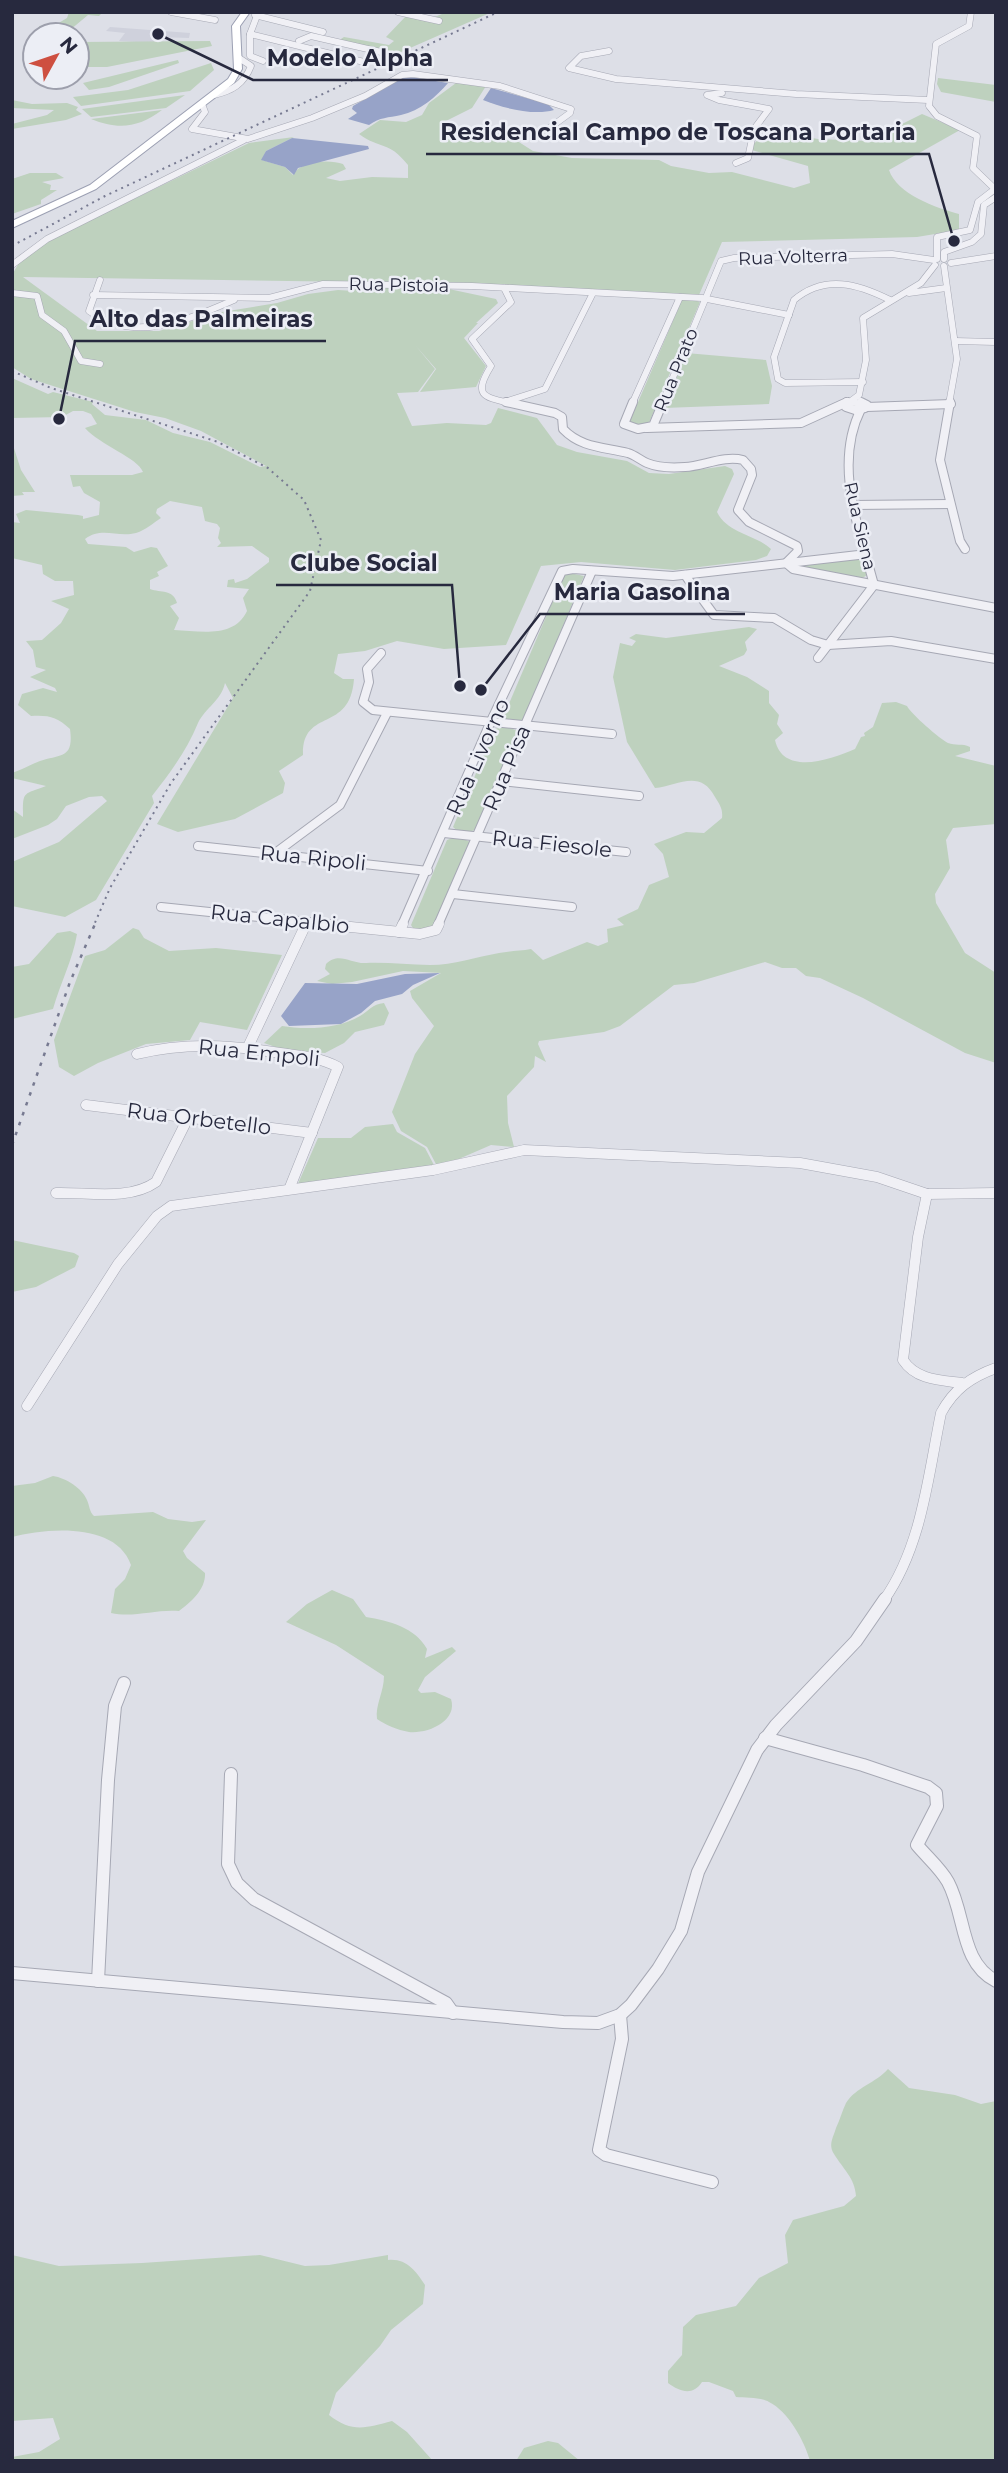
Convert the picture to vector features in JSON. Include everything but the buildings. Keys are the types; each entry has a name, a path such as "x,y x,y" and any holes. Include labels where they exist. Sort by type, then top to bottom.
{"main road":[{"path":"12,225 93,187 234,78 239,58 236,26 253,13"}],"street":[{"path":"171,12 217,17 211,28"},
{"path":"398,12 439,22"},
{"path":"965,549 960,541 940,460 957,359 945,277 936,244 958,234 973,215 976,203 995,190 973,168 977,136 933,113 928,100 936,44 942,38 970,26 971,12"},
{"path":"263,61 250,56 253,13 331,34"},
{"path":"236,43 250,35 299,41 365,59 250,35"},
{"path":"299,41 311,36 381,52"},
{"path":"345,52 356,46"},
{"path":"609,51 581,56 569,68 634,79 782,93 928,100"},
{"path":"12,265 47,239 244,140 312,118 408,74 500,86 571,109 570,113 548,129"},
{"path":"932,83 939,85"},
{"path":"736,163 748,158 754,129 769,109 719,100 708,95 715,92 774,95 782,93"},
{"path":"202,104 205,112 192,129 244,140"},
{"path":"958,234 974,238 982,234 984,205 996,197"},
{"path":"976,203 984,205"},
{"path":"973,215 982,214"},
{"name":"Rua Siena","path":"818,658 874,585 846,463 855,418 863,403 866,360 861,322 866,315 929,276 941,262 944,252 969,243 974,238"},
{"name":"Rua Volterra","path":"706,299 721,261 729,259 826,255 906,256 941,262"},
{"path":"941,262 996,256"},
{"path":"929,276 945,277"},
{"path":"100,280 89,311 109,325 118,327 163,325 239,298"},
{"name":"Rua Pistoia","path":"93,295 273,298 324,284 490,287 706,299 789,315"},
{"path":"863,382 792,384 778,379 774,357 794,300 800,295 831,284 861,286 891,300"},
{"path":"916,286 923,291"},
{"path":"490,287 493,292 510,297"},
{"path":"504,288 505,293 512,299 510,303 472,339 491,366 480,384 481,392 487,398 558,415 562,418 563,429 574,439 598,448 632,454 653,465 702,466 727,459 745,461 750,467 751,477 738,510 749,522 796,546 798,551 786,563"},
{"path":"935,292 946,288"},
{"path":"902,294 923,291 947,297"},
{"path":"12,293 37,296 42,315 64,331 81,361 100,365"},
{"path":"502,403 545,389 593,293"},
{"name":"Rua Prato","path":"680,297 625,420 626,426 638,429 650,426 706,299"},
{"path":"955,341 995,342"},
{"path":"650,426 676,428 801,423 831,410 863,403 951,404"},
{"path":"849,405 863,403"},
{"path":"849,405 855,418"},
{"path":"855,505 950,504"},
{"path":"592,570 663,577 867,554"},
{"path":"786,563 790,568 800,571 996,608"},
{"name":"Rua Livorno","path":"399,932 560,573 573,569 592,570"},
{"name":"Rua Pisa","path":"399,932 427,934 436,930 592,570"},
{"path":"685,575 714,615 774,618 811,640 828,645 891,640 996,659"},
{"path":"381,653 367,669 369,687 363,702 368,708 387,713 612,734"},
{"path":"274,854 340,805 387,713"},
{"path":"501,781 639,796"},
{"name":"Rua Fiesole","path":"444,833 626,852"},
{"name":"Rua Ripoli","path":"198,845 428,871"},
{"path":"453,894 572,907"},
{"name":"Rua Capalbio","path":"161,907 399,932"},
{"path":"247,1049 307,922"},
{"name":"Rua Empoli","path":"137,1054 197,1045 323,1059 338,1067 337,1075 312,1133"},
{"name":"Rua Orbetello","path":"86,1105 312,1133"},
{"path":"56,1193 129,1192 147,1189 156,1182 188,1118"},
{"path":"290,1187 312,1133"},
{"path":"26,1406 113,1273 153,1219 171,1206 433,1170 524,1150 800,1163 877,1177 927,1194 996,1193"},
{"path":"927,1194 918,1237 903,1360 908,1368 919,1375 962,1383"},
{"path":"12,1973 453,2013 598,2023 620,2015 631,2005 658,1969 681,1931 698,1872 735,1790 765,1738 856,1641 901,1576 914,1540 941,1413 950,1397 962,1383 996,1368"},
{"path":"98,1981 108,1780 115,1706 124,1683"},
{"path":"765,1738 863,1765 928,1787 936,1793 937,1806 917,1844 948,1881 973,1963 986,1976 996,1981"},
{"path":"231,1774 228,1864 233,1878 244,1892 307,1930 446,2003 453,2013"},
{"path":"620,2015 622,2039 599,2150 606,2155 712,2182"}],"shaded area":[{"path":"110,27 190,33 189,38 157,37 154,42 119,41 125,33 106,31"}],"green space":[{"path":"69,12 103,12 99,16 88,15 81,21 62,21 67,18"},
{"path":"447,12 492,12 401,52 384,52 338,41 344,37 389,45 394,41 386,37 407,15 432,18"},
{"path":"210,41 212,46 107,67 91,67 91,42"},
{"path":"178,60 179,63 109,87 91,90 91,81"},
{"path":"211,63 214,70 190,91 81,106 73,97 128,90"},
{"path":"938,78 996,85 996,102 941,92 937,84"},
{"path":"456,83 486,86 472,108 446,121 452,126 511,137 533,151 572,158 659,160 671,166 709,173 732,172 794,188 810,183 808,166 748,149 768,131 818,139 868,141 922,114 960,130 889,170 900,186 918,199 959,214 959,230 917,237 722,242 699,295 428,283 23,277 97,331 159,331 222,312 277,303 308,294 354,291 357,287 444,288 496,299 498,303 464,338 486,366 476,387 420,392 436,369 416,346 435,369 418,392 397,393 412,426 447,423 486,425 491,423 498,408 537,418 557,445 577,452 627,461 649,473 669,474 725,466 732,469 734,474 717,512 728,525 771,549 767,556 756,560 675,570 581,562 541,566 506,645 444,649 397,641 365,651 338,654 334,673 343,679 354,679 351,696 336,715 310,731 305,740 303,755 279,771 285,783 283,793 235,819 178,832 157,824 233,698 225,683 220,695 201,717 178,761 152,796 154,803 96,900 65,917 12,906 12,862 59,842 107,801 102,796 89,797 66,806 57,819 48,825 12,839 12,809 23,817 25,795 46,786 12,778 12,773 64,754 71,739 70,729 57,719 31,716 18,705 22,694 43,688 57,692 55,688 30,677 46,670 36,667 33,650 26,641 42,640 61,623 69,609 51,601 74,595 73,581 55,581 43,574 42,565 12,558 12,522 20,523 16,514 26,510 78,515 83,516 83,519 99,515 100,502 84,493 80,486 73,487 70,475 132,475 143,472 134,462 85,428 97,424 91,414 73,411 62,417 12,418 12,378 48,394 53,392 93,402 105,415 146,420 173,433 210,442 260,467 266,466 201,431 31,379 12,367 12,275 25,252 249,143 294,137 266,151 262,160 285,167 293,175 308,164 330,162 343,164 346,169 326,178 340,181 372,177 408,178 408,165 401,157 390,148 359,134 380,120 406,122 422,115 429,103","holes":["170,501 202,507 205,521 217,524 220,528 218,538 221,543 217,547 252,546 269,558 269,562 247,579 235,583 234,579 228,580 227,587 249,589 243,598 247,611 234,626 205,632 174,630 179,618 170,606 177,603 173,595 150,589 150,580 159,576 157,572 168,566 157,548 134,552 126,547 88,544 85,539 97,533 140,532 161,518 156,513 157,509"]},
{"path":"185,95 166,108 91,117 82,109"},
{"path":"12,100 32,104 67,103 78,107 76,110 82,114 66,120 12,129 12,124 47,115 54,110 12,108"},
{"path":"162,110 136,124 110,125 91,119"},
{"path":"30,173 56,173 64,178 42,182 51,185 50,190 57,190 41,200 41,204 12,214 12,179"},
{"path":"688,298 700,302 648,425 642,427 629,423 682,300"},
{"path":"686,353 766,360 772,386 769,404 664,408"},
{"path":"12,442 21,470 35,492 22,492 24,495 12,496"},
{"path":"855,558 863,561 867,575 861,579 797,567 797,565"},
{"path":"565,572 584,576 524,719 502,720"},
{"path":"749,627 757,629 745,642 747,650 744,655 719,666 747,677 769,691 769,703 779,715 777,724 783,733 775,740 787,758 797,762 809,762 855,749 861,737 865,736 864,733 873,727 882,703 896,702 907,706 926,726 948,743 970,747 970,751 955,756 996,766 996,824 953,828 946,840 950,868 935,894 936,903 965,953 996,973 996,1063 965,1053 820,978 806,976 796,968 782,968 765,962 694,983 674,985 620,1026 604,1032 539,1041 546,1062 535,1056 534,1067 507,1096 508,1123 514,1147 491,1145 438,1168 427,1147 401,1131 392,1112 415,1054 434,1026 412,998 410,991 441,973 403,971 332,984 317,981 330,974 325,969 326,964 340,958 361,963 439,965 531,949 543,960 587,942 598,946 608,942 607,929 624,925 617,919 638,909 649,885 669,877 663,854 654,844 686,832 704,833 722,818 717,800 702,783 688,781 655,788 627,742 613,677 620,643 632,646 636,641 629,638 636,634 666,638"},
{"path":"505,726 518,731 477,828 468,832 458,831 453,827 495,729"},
{"path":"458,836 470,842 434,929 415,931 411,925 447,840"},
{"path":"133,928 139,930 144,938 169,951 216,948 282,955 247,1030 200,1022 190,1040 146,1044 98,1063 74,1076 59,1067 54,1040 85,956 105,950"},
{"path":"70,931 77,934 53,1009 12,1019 12,967 29,964 57,933"},
{"path":"384,1003 389,1013 384,1025 355,1032 344,1043 325,1053 284,1050 264,1043 282,1026 311,1028 342,1024"},
{"path":"393,1124 397,1132 425,1148 435,1167 297,1186 318,1138 351,1138 365,1127"},
{"path":"12,1240 79,1256 75,1267 36,1287 12,1292"},
{"path":"53,1476 68,1481 81,1491 94,1516 153,1512 168,1519 192,1522 206,1520 183,1551 187,1558 205,1573 197,1595 179,1611 128,1615 111,1613 115,1589 125,1579 131,1565 123,1551 111,1541 96,1535 61,1531 12,1537 12,1486 35,1483"},
{"path":"332,1590 353,1599 366,1617 392,1623 416,1635 427,1649 425,1658 452,1647 456,1651 425,1677 418,1690 421,1693 435,1692 451,1699 452,1707 446,1720 425,1731 417,1732 400,1730 380,1721 377,1714 384,1676 336,1645 286,1622 307,1604"},
{"path":"888,2069 909,2088 955,2095 981,2104 996,2101 996,2461 810,2461 795,2428 783,2412 766,2400 736,2397 733,2391 709,2382 702,2382 690,2391 677,2389 668,2383 668,2371 682,2355 683,2327 696,2315 736,2306 759,2278 788,2263 785,2235 793,2220 844,2206 856,2196 851,2179 832,2151 832,2141 850,2098"},
{"path":"12,2255 59,2266 260,2255 305,2266 329,2265 388,2255 388,2260 405,2263 425,2285 423,2304 391,2330 380,2346 336,2393 329,2415 352,2427 374,2426 392,2421 407,2432 433,2461 12,2461 12,2457 39,2452 60,2439 53,2418 12,2421"},
{"path":"548,2441 558,2443 580,2461 516,2461 524,2448"}],"water":[{"path":"405,76 448,83 427,103 408,113 381,119 369,125 348,119 357,113 352,109 353,106"},
{"path":"491,88 548,104 554,110 518,110 483,100"},
{"path":"292,138 368,146 369,149 298,168 294,175 285,167 261,160 266,151"},
{"path":"440,973 413,985 402,994 375,1001 341,1024 289,1026 281,1016 305,983 357,984 405,974"}],"railway":[{"path":"12,246 105,196 498,12"},
{"path":"12,371 51,388 218,442 268,468 304,500 321,540 310,591 171,783 110,888 94,925"},
{"path":"12,1145 70,982 95,924"}],"place":[{"name":"Modelo Alpha","path":"158,34"},
{"name":"Residencial Campo de Toscana Portaria","path":"954,241"},
{"name":"Alto das Palmeiras","path":"59,419"},
{"name":"Clube Social","path":"460,686"},
{"name":"Maria Gasolina","path":"481,690"}]}
